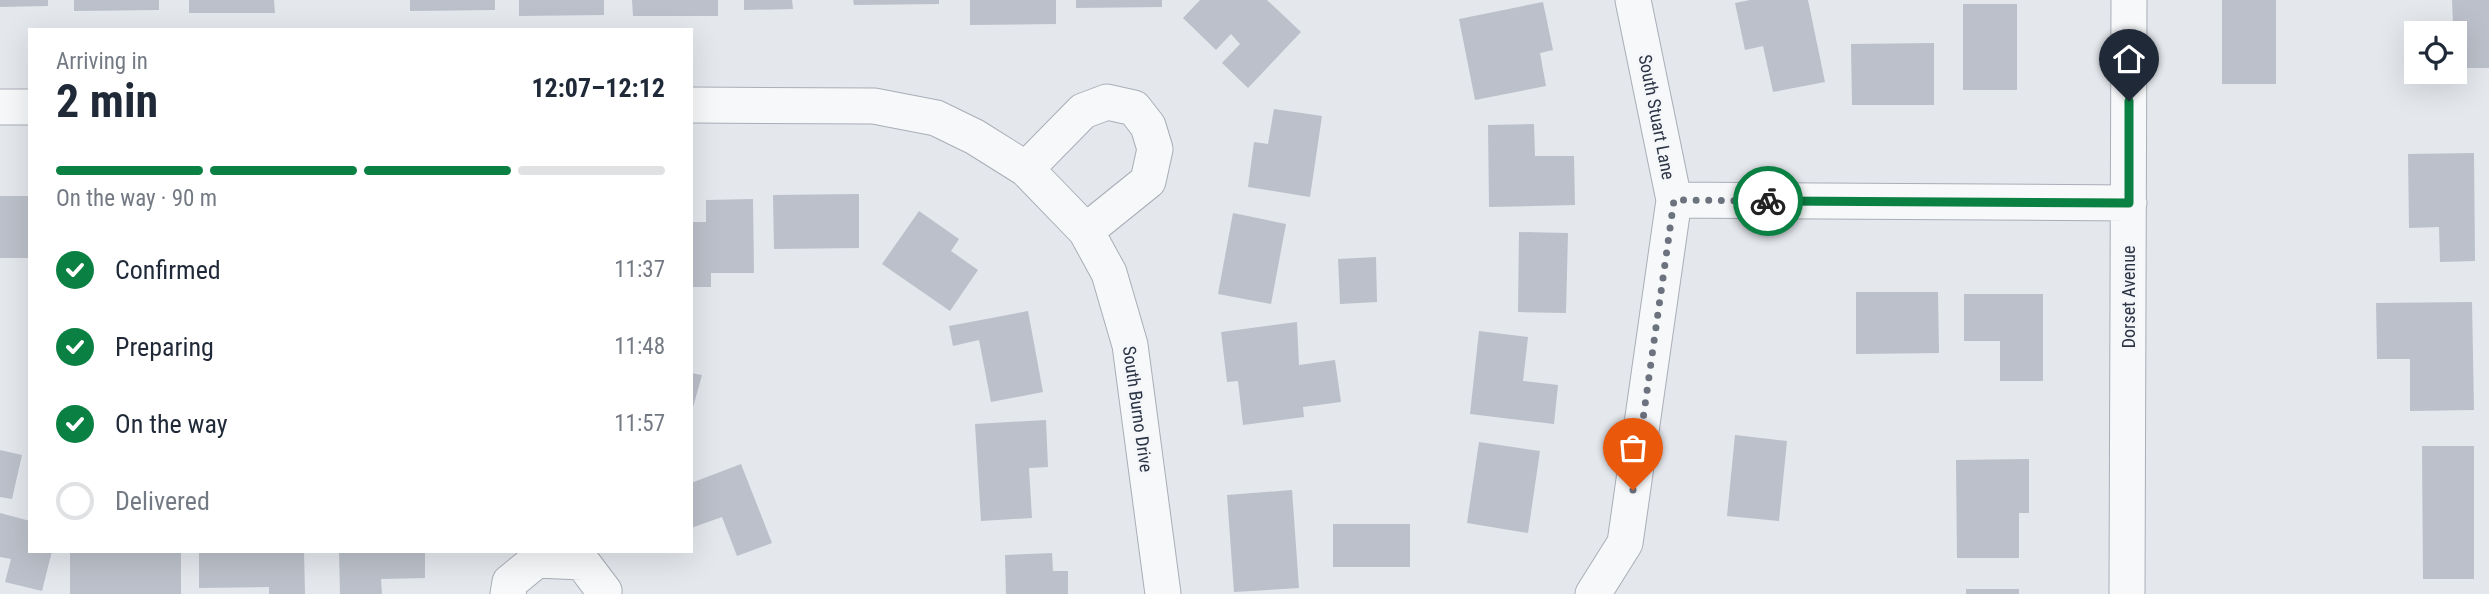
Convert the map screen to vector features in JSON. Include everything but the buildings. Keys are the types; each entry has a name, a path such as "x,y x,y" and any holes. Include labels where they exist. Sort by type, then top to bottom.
{"street":[{"name":"South Stuart Lane","path":"1633,0 1674,200 2129,203"},
{"name":"Dorset Avenue","path":"2127,594 2129,0"},
{"path":"1026,169 1083,111 1107,102 1134,108 1148,126 1155,149 1148,181 1086,231"},
{"name":"South Burno Drive","path":"693,105 860,106 907,111 936,118 975,136 1026,169 1086,231 1109,274 1130,345 1163,594"},
{"path":"0,107 28,107"},
{"path":"1593,594 1625,542 1674,200"},
{"path":"509,594 510,582 537,560 582,562 604,590 603,594"}],"way so far":[{"path":"1633,490 1674,200 1768,201"}],"route":[{"path":"1768,201 2129,203 2129,101"}]}
